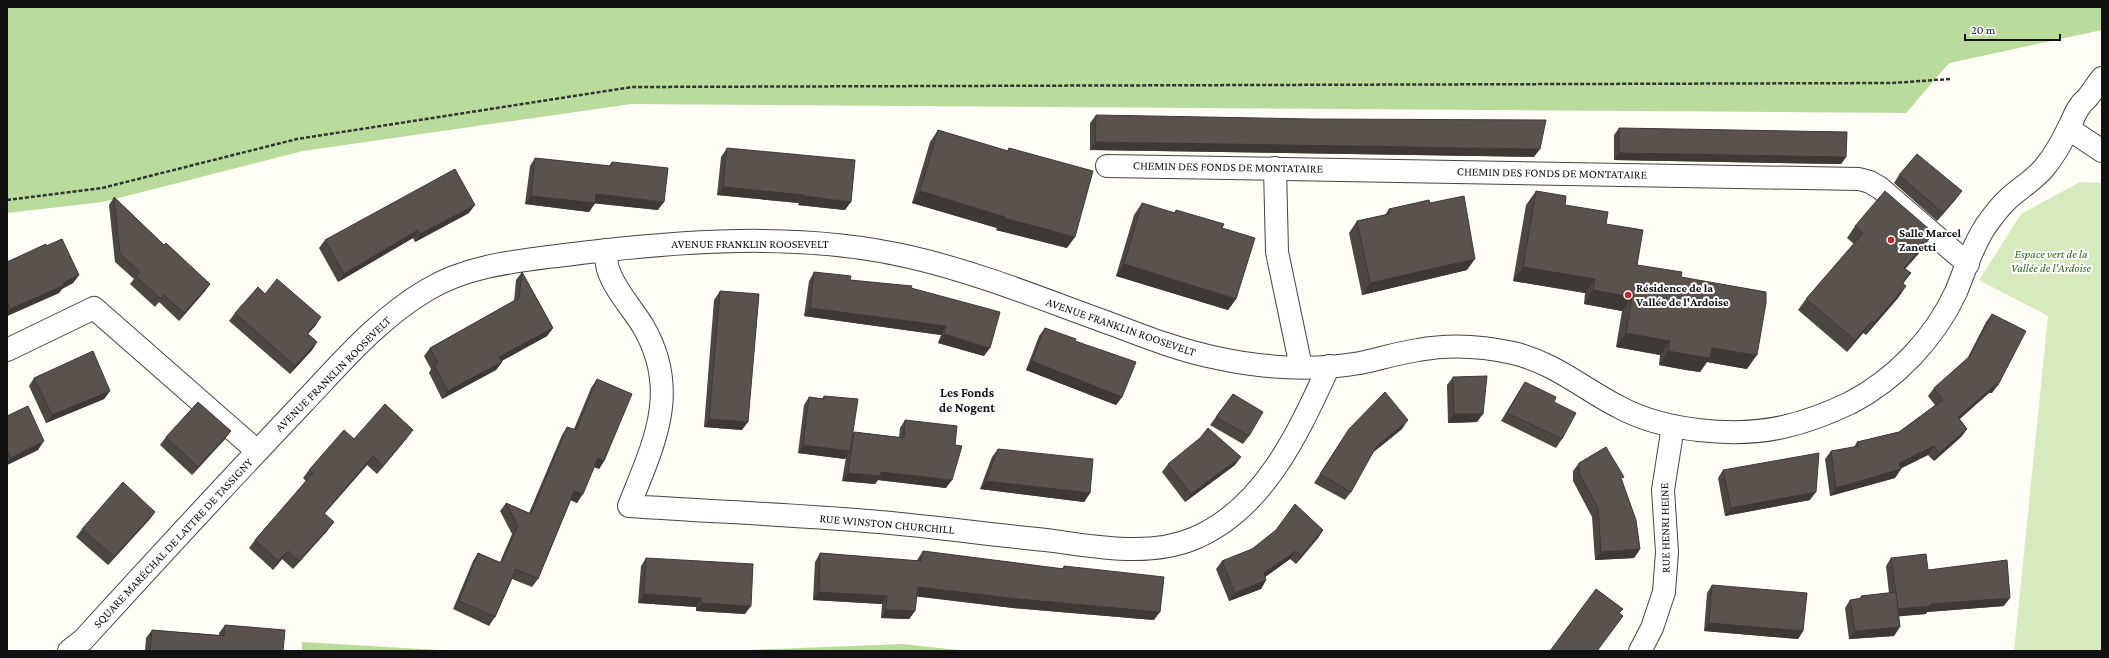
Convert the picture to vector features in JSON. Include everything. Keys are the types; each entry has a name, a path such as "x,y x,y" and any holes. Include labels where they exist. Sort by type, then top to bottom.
{"street":[{"name":"AVENUE FRANKLIN ROOSEVELT","path":"257,451 368,336 421,293 454,277 498,264 606,250 656,245 785,242 837,245 884,251 927,261 974,276 1181,350 1253,365 1301,367 1329,366 1359,363 1437,347 1464,346 1489,348 1526,356 1546,364 1622,410 1653,421 1673,426 1723,431 1767,430 1801,422 1849,403 1884,380 1905,363 1927,339 1950,305 1980,235 1999,208 2038,175 2056,153 2080,106 2102,78"},
{"path":"2069,129 2102,151"},
{"name":"CHEMIN DES FONDS DE MONTATAIRE","path":"1107,166 1859,179 1870,182 1880,188 1968,264"},
{"path":"1276,168 1277,252 1301,367"},
{"name":"RUE WINSTON CHURCHILL","path":"606,250 608,269 647,333 660,368 662,384 663,399 657,432 629,506 891,523 1104,547 1144,549 1177,545 1196,538 1229,519 1259,488 1276,467 1302,424 1329,366"},
{"name":"SQUARE MARÉCHAL DE LATTRE DE TASSIGNY","path":"7,350 94,308 257,451 89,634 69,651"},
{"name":"RUE HENRI HEINE","path":"1640,651 1652,628 1664,592 1667,552 1663,490 1673,426"}],"path":[{"path":"7,200 102,188 298,140 632,87 1892,83 1950,79"}],"green space":[{"path":"7,7 2102,7 2102,30 1949,63 1906,113 631,104 303,151 103,202 7,213"},
{"name":"Espace vert de la Vallée de l'Ardoise","path":"2080,182 2102,183 2102,651 2014,651 2048,316 1979,280 2021,214"},
{"path":"302,642 455,651 302,651"},
{"path":"903,644 967,651 724,651"}],"building":[{"path":"1096,115 1312,119 1546,120 1540,149 1095,142"},
{"path":"1619,128 1847,132 1846,157 1619,153"},
{"path":"938,130 1008,151 1009,148 1093,171 1075,237 1004,218 1005,217 920,191"},
{"path":"727,148 855,160 851,202 804,195 723,187"},
{"path":"1917,154 1962,191 1943,213 1899,175"},
{"path":"535,158 611,166 612,162 668,168 664,202 596,194 595,203 531,196"},
{"path":"455,169 475,205 420,234 418,230 344,274 325,240"},
{"name":"Résidence de la Vallée de l'Ardoise","path":"1536,191 1566,196 1565,205 1608,212 1606,224 1643,230 1637,265 1682,272 1681,277 1766,292 1766,303 1757,355 1712,348 1710,358 1668,351 1670,341 1626,333 1632,297 1593,290 1595,279 1523,267"},
{"path":"1885,191 1929,229 1924,235 1929,239 1904,268 1911,273 1902,283 1906,286 1874,323 1872,321 1855,340 1806,299 1863,233 1855,226"},
{"path":"1464,196 1475,259 1370,283 1357,221 1389,214 1389,209 1429,200 1430,203"},
{"path":"114,197 164,245 166,243 210,284 184,313 164,295 161,299 136,277 140,272 120,254"},
{"path":"1142,203 1175,213 1176,210 1224,224 1222,228 1255,238 1236,299 1124,264"},
{"path":"62,239 79,275 63,283 65,285 10,309 7,302 7,262 46,244 46,246"},
{"path":"522,272 553,328 499,357 502,362 448,391 434,365 438,363 430,348 519,298"},
{"path":"814,272 851,276 850,280 912,286 911,288 1000,312 990,348 944,334 946,326 810,308"},
{"path":"277,279 321,317 307,333 317,342 295,366 235,313 258,287 265,294"},
{"path":"720,291 759,294 748,422 709,419"},
{"path":"1992,314 2026,331 1998,385 1995,385 1958,417 1967,429 1939,453 1934,446 1899,463 1901,469 1836,488 1831,451 1859,446 1857,442 1899,432 1943,400 1934,388 1970,356"},
{"path":"1045,328 1076,339 1075,341 1136,362 1122,397 1032,361"},
{"path":"93,351 110,391 52,415 34,378"},
{"path":"1487,376 1483,414 1454,414 1453,377"},
{"path":"597,379 632,394 604,461 598,458 583,494 574,491 538,579 516,569 495,617 459,601 478,553 501,563 518,526 506,503 531,514 567,427 576,430"},
{"path":"1525,382 1556,397 1554,402 1576,413 1562,439 1507,413"},
{"path":"1385,392 1408,420 1376,447 1351,492 1320,474 1349,429"},
{"path":"1233,394 1263,412 1249,436 1216,417"},
{"path":"824,396 858,399 850,451 803,445 809,397 824,399"},
{"path":"198,402 231,431 198,467 166,437"},
{"path":"385,404 413,430 383,466 373,456 324,513 334,522 299,561 288,551 278,561 255,540 313,473 309,470 344,430 354,439"},
{"path":"28,406 44,441 11,458 7,450 7,416"},
{"path":"905,420 957,426 955,445 962,446 952,480 881,472 881,476 848,473 854,432 904,438"},
{"path":"1208,428 1241,457 1191,494 1168,464 1200,438"},
{"path":"1606,447 1624,477 1621,478 1636,520 1640,549 1601,552 1598,508 1579,473 1579,463"},
{"path":"998,449 1093,459 1090,493 986,481"},
{"path":"1819,453 1816,492 1731,508 1723,470"},
{"path":"123,482 155,512 114,557 82,529"},
{"path":"1295,504 1323,530 1301,556 1296,551 1264,573 1266,580 1235,593 1222,561 1252,549 1276,530"},
{"path":"923,551 1064,569 1064,566 1164,577 1160,612 1019,599 918,587 915,611 886,610 887,596 819,592 820,553 921,561"},
{"path":"1926,554 1928,570 2007,560 2010,598 1931,604 1931,606 1898,609 1891,558"},
{"path":"646,558 753,564 751,606 701,603 702,598 644,594"},
{"path":"1712,585 1807,593 1803,631 1709,623"},
{"path":"1596,589 1623,609 1619,613 1623,616 1597,651 1550,651"},
{"path":"1896,592 1900,627 1855,631 1850,600 1862,598 1861,596"},
{"path":"225,625 285,630 283,651 150,651 152,630 224,636"}],"place":[{"name":"Salle Marcel Zanetti","path":"1891,240"},
{"name":"Résidence de la Vallée de l'Ardoise","path":"1628,295"}],"district":[{"name":"Les Fonds de Nogent","path":"967,400"}]}
